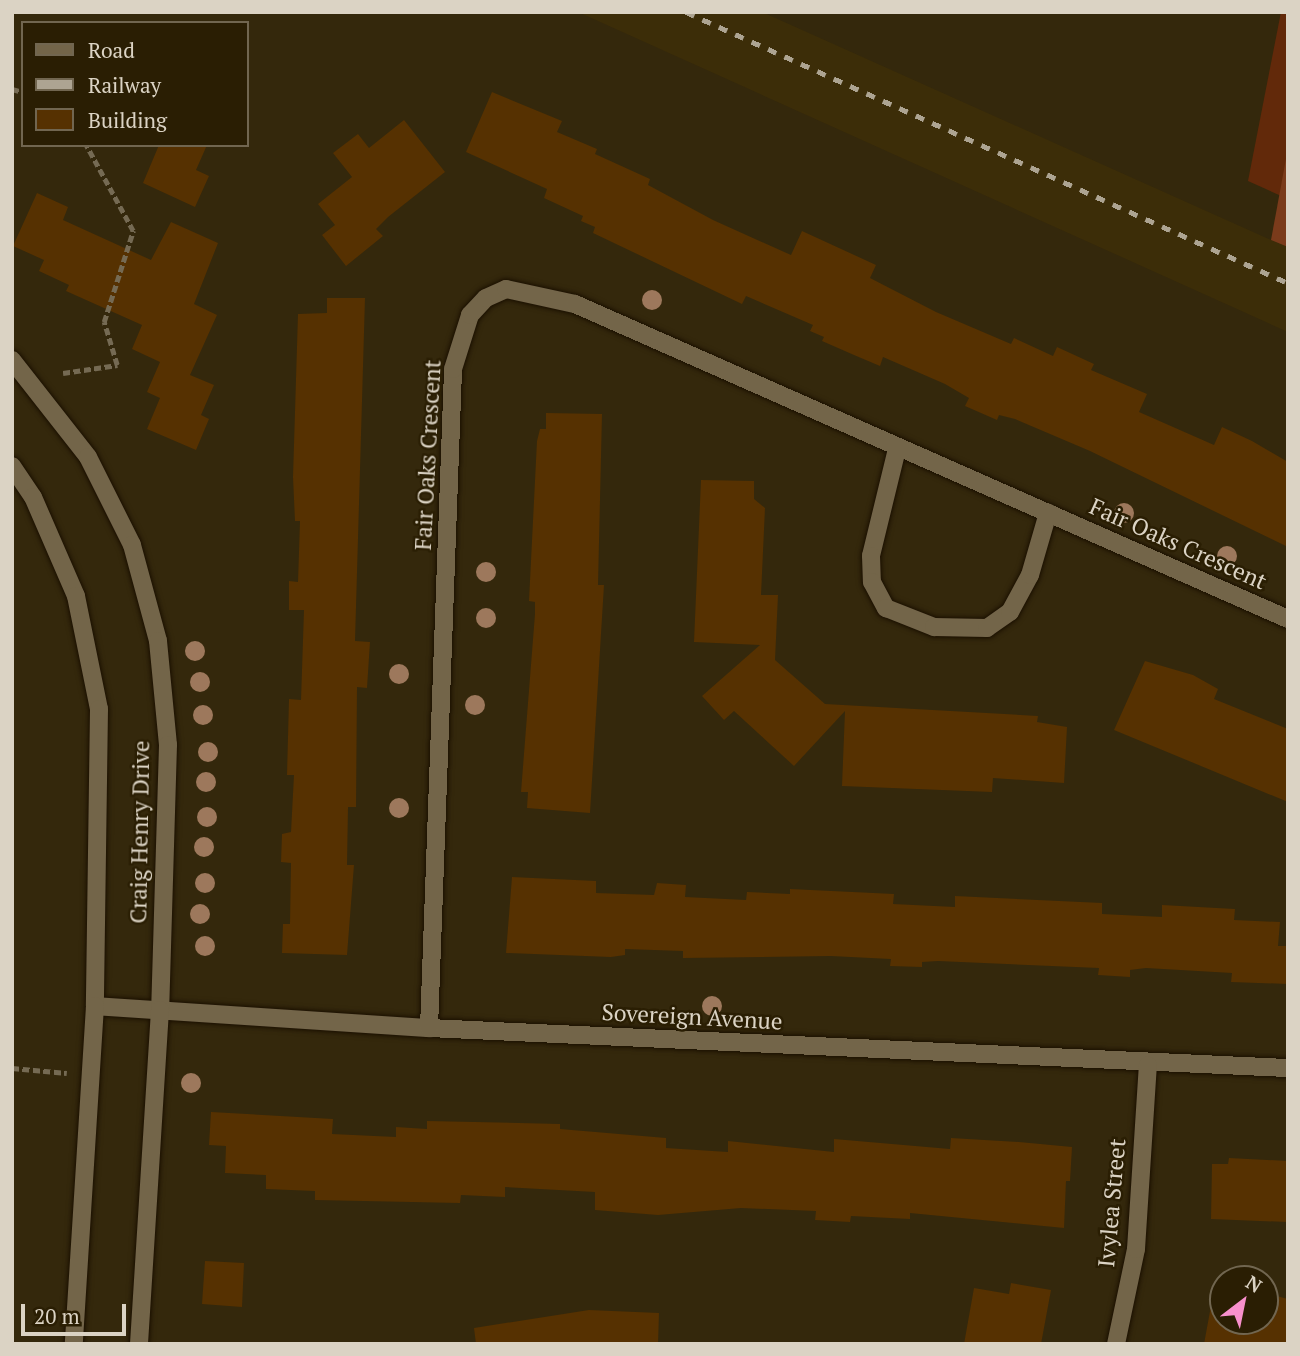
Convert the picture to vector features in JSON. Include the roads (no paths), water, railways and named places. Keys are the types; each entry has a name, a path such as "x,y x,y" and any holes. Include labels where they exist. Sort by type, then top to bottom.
{"street":[{"name":"Fair Oaks Crescent","path":"429,1028 453,369 470,315 506,289 575,304 897,449 1288,619"},
{"name":"Craig Henry Drive","path":"12,360 88,457 132,545 159,641 168,745 160,1010 139,1344"},
{"path":"897,449 871,556 872,582 887,608 934,627 987,628 1010,612 1030,575 1048,513"},
{"name":"Craig Henry Drive","path":"12,466 33,497 76,596 99,709 95,1006 74,1344"},
{"name":"Sovereign Avenue","path":"95,1006 429,1028 1148,1065 1288,1068"},
{"name":"Ivylea Street","path":"1116,1344 1136,1249 1148,1065"}],"railway":[{"path":"686,12 1288,283"}]}
